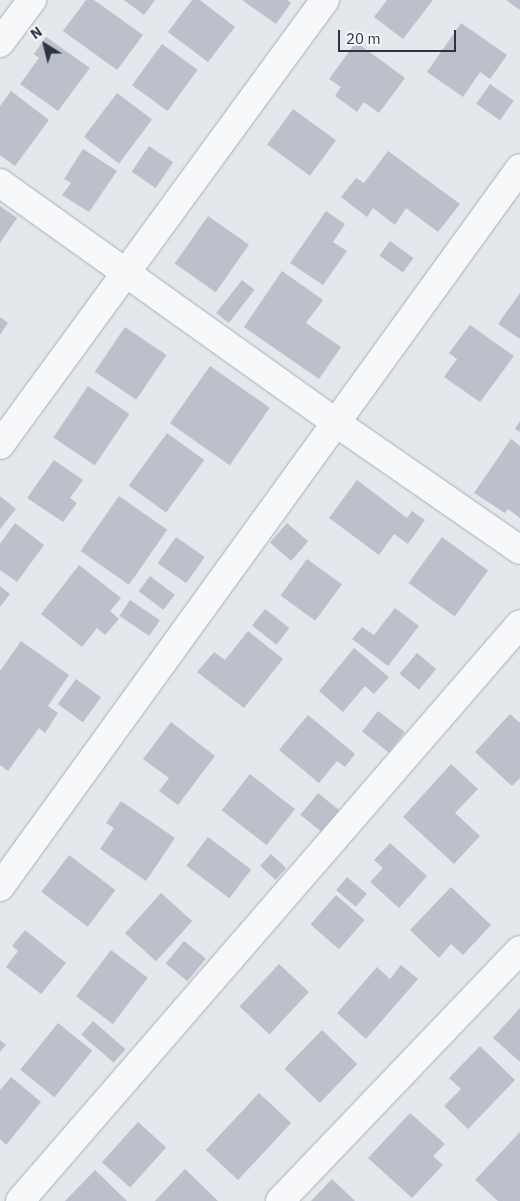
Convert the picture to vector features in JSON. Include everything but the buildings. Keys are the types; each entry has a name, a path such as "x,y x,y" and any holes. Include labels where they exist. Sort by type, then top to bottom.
{"street":[{"path":"0,43 32,0"},
{"path":"0,445 325,0"},
{"path":"0,887 338,424 520,168"},
{"path":"0,182 338,424 520,550"},
{"path":"20,1201 520,624"},
{"path":"280,1201 520,950"}]}
